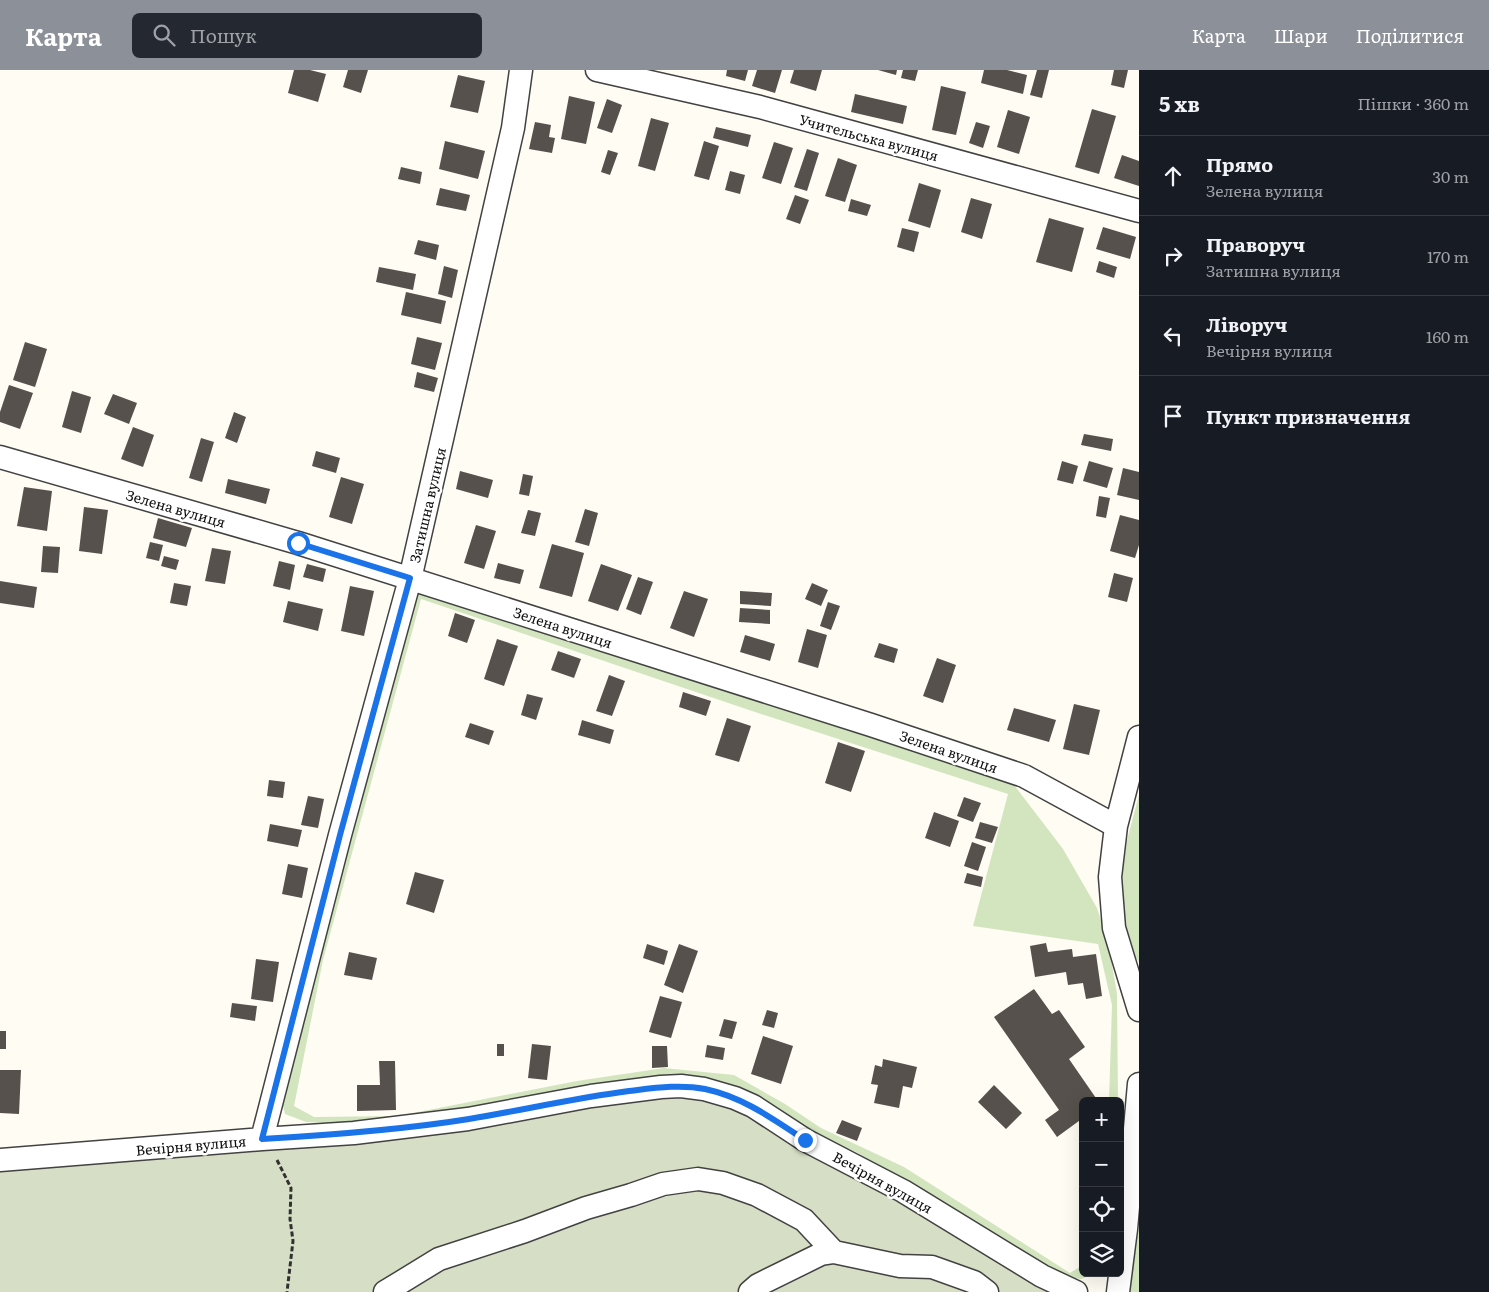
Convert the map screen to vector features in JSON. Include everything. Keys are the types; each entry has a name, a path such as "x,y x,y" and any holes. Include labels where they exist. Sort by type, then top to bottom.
{"street":[{"name":"Затишна вулиця","path":"262,1139 338,844 410,578 512,128 521,70"},
{"name":"Учительська вулиця","path":"597,70 760,107 1139,210"},
{"name":"Зелена вулиця","path":"0,456 298,543 871,725 1024,776 1116,826"},
{"path":"1139,737 1116,826 1110,877 1114,928 1139,1010"},
{"path":"1118,1292 1126,1229 1139,1084"},
{"name":"Вечірня вулиця","path":"0,1160 354,1133 458,1120 591,1096 681,1086 704,1089 735,1098 753,1106 805,1140 903,1191 1042,1276 1076,1292"},
{"path":"385,1292 439,1259 525,1231 586,1208 631,1196 663,1184 698,1179 723,1183 757,1195 804,1220 834,1252"},
{"path":"750,1292 758,1284 821,1254 834,1252 900,1266 932,1267 974,1282 988,1292"}],"path":[{"path":"262,1139 280,1164 291,1188 290,1219 293,1241 287,1292"}],"green space":[{"path":"413,591 1002,777 1014,785 1063,849 1097,908 1108,942 1117,994 1118,1097 1109,1097 1112,1005 1098,944 973,926 1008,794 752,711 421,599 323,960 294,1106 314,1117 398,1116 577,1081 664,1068 734,1075 785,1104 821,1128 904,1167 1070,1273 1079,1267 1079,1277 1086,1277 1081,1279 1058,1276 974,1221 856,1152 798,1125 760,1100 473,1108 350,1124 306,1122 285,1114 280,1094"},
{"path":"1139,795 1139,962 1129,948 1119,898 1127,840"},
{"path":"657,1096 702,1096 718,1100 881,1191 1052,1292 0,1292 0,1170"},
{"path":"1139,1208 1139,1292 1127,1292"}],"building":[{"path":"294,70 310,70 326,74 318,102 288,93"},
{"path":"348,70 368,70 361,93 343,87"},
{"path":"727,70 748,70 745,81 726,76"},
{"path":"757,70 782,70 775,93 752,86"},
{"path":"794,70 822,70 816,91 790,83"},
{"path":"878,70 897,70 896,75"},
{"path":"903,70 918,70 915,81 901,78"},
{"path":"984,70 1007,70 1027,75 1023,94 981,83"},
{"path":"1037,70 1049,70 1042,98 1030,95"},
{"path":"1114,70 1128,70 1124,88 1111,85"},
{"path":"458,75 485,81 478,113 450,107"},
{"path":"941,86 966,92 956,135 932,130"},
{"path":"855,94 907,106 903,124 851,112"},
{"path":"569,96 595,102 586,144 561,139"},
{"path":"607,99 622,105 612,133 597,128"},
{"path":"1092,109 1116,116 1099,174 1075,167"},
{"path":"1008,110 1030,117 1019,154 997,147"},
{"path":"651,118 669,123 655,171 638,166"},
{"path":"535,122 551,125 549,137 555,138 552,153 529,149"},
{"path":"976,122 990,126 983,148 969,143"},
{"path":"716,127 751,135 748,147 713,138"},
{"path":"445,141 485,151 478,179 439,169"},
{"path":"704,141 719,146 709,180 694,176"},
{"path":"774,142 793,148 781,184 762,178"},
{"path":"807,149 819,153 807,191 794,187"},
{"path":"608,150 618,153 610,175 601,172"},
{"path":"1122,155 1139,161 1139,186 1114,178"},
{"path":"838,158 857,165 845,202 825,196"},
{"path":"401,167 422,172 420,184 398,179"},
{"path":"730,171 745,175 740,194 725,190"},
{"path":"919,183 941,190 930,228 908,221"},
{"path":"440,188 470,195 466,211 436,205"},
{"path":"795,195 809,200 800,224 786,219"},
{"path":"971,198 992,204 982,239 961,232"},
{"path":"851,199 871,205 867,216 848,211"},
{"path":"1049,218 1084,228 1072,272 1036,262"},
{"path":"1103,227 1136,237 1130,259 1096,249"},
{"path":"902,228 919,232 914,252 897,247"},
{"path":"418,240 439,245 436,260 414,254"},
{"path":"1099,261 1117,267 1114,278 1096,272"},
{"path":"444,266 458,270 452,298 438,294"},
{"path":"379,267 416,274 413,290 376,282"},
{"path":"406,292 446,301 441,324 401,315"},
{"path":"417,337 442,343 435,370 411,364"},
{"path":"25,342 47,349 35,387 13,380"},
{"path":"417,372 438,378 434,392 414,387"},
{"path":"9,385 33,393 20,429 0,422 0,412"},
{"path":"72,391 91,397 81,433 62,427"},
{"path":"113,394 137,403 129,424 104,414"},
{"path":"234,412 246,417 237,443 225,438"},
{"path":"133,427 154,435 143,467 121,459"},
{"path":"1084,434 1113,439 1111,451 1081,445"},
{"path":"201,438 214,442 202,482 189,478"},
{"path":"316,451 340,458 336,473 312,466"},
{"path":"1062,461 1078,466 1073,484 1057,480"},
{"path":"1089,461 1113,468 1107,488 1083,481"},
{"path":"1123,468 1139,472 1139,500 1117,495"},
{"path":"460,471 493,480 488,498 456,489"},
{"path":"523,474 533,476 529,496 519,494"},
{"path":"341,477 364,484 352,524 329,517"},
{"path":"228,479 270,489 266,504 225,493"},
{"path":"24,487 52,491 47,531 17,526"},
{"path":"1099,496 1110,498 1106,518 1096,516"},
{"path":"84,507 108,510 102,554 79,551"},
{"path":"585,509 598,513 589,546 575,542"},
{"path":"528,510 541,513 535,536 521,533"},
{"path":"1120,515 1139,520 1139,545 1135,558 1110,551"},
{"path":"158,518 192,528 186,547 153,538"},
{"path":"476,525 496,531 484,569 464,563"},
{"path":"150,542 163,545 159,561 146,558"},
{"path":"552,544 584,553 572,597 539,588"},
{"path":"43,546 60,547 58,573 41,572"},
{"path":"212,548 231,551 225,584 205,581"},
{"path":"164,556 179,560 176,570 161,566"},
{"path":"279,561 295,565 290,590 273,586"},
{"path":"498,563 524,570 520,584 494,578"},
{"path":"307,564 326,569 323,582 303,577"},
{"path":"601,564 632,575 618,611 588,601"},
{"path":"1114,573 1133,578 1127,602 1108,597"},
{"path":"638,577 653,582 641,615 626,609"},
{"path":"0,581 37,587 34,608 0,603"},
{"path":"174,583 191,586 187,606 170,603"},
{"path":"812,583 828,590 821,606 805,599"},
{"path":"350,586 374,591 364,636 341,631"},
{"path":"684,591 708,599 694,637 670,628"},
{"path":"740,591 772,593 771,606 740,604"},
{"path":"288,601 323,609 318,631 283,622"},
{"path":"828,602 840,606 831,630 820,626"},
{"path":"740,608 770,610 770,624 739,622"},
{"path":"455,613 475,620 467,643 448,636"},
{"path":"807,629 827,635 818,668 798,662"},
{"path":"745,635 775,644 770,661 740,652"},
{"path":"497,639 518,646 504,686 484,679"},
{"path":"879,643 898,649 894,663 874,657"},
{"path":"558,651 581,659 574,678 551,670"},
{"path":"937,658 956,665 943,703 923,696"},
{"path":"609,675 625,681 612,716 596,711"},
{"path":"683,692 711,701 706,716 679,707"},
{"path":"527,694 543,698 536,720 521,715"},
{"path":"1074,704 1100,710 1089,755 1063,749"},
{"path":"1014,708 1056,720 1049,742 1007,730"},
{"path":"727,718 751,726 739,762 715,755"},
{"path":"582,720 614,730 610,744 578,735"},
{"path":"470,723 494,731 489,745 465,737"},
{"path":"838,742 865,751 851,792 825,783"},
{"path":"269,780 285,782 283,798 267,796"},
{"path":"308,796 324,799 318,828 301,825"},
{"path":"964,797 981,803 973,822 957,816"},
{"path":"934,812 959,821 950,847 925,838"},
{"path":"980,822 998,827 992,843 975,838"},
{"path":"270,824 302,830 298,847 267,841"},
{"path":"972,842 986,847 978,871 964,866"},
{"path":"288,864 308,868 302,898 282,894"},
{"path":"415,872 444,880 434,913 406,904"},
{"path":"967,873 983,877 981,887 964,883"},
{"path":"1046,943 1048,952 1072,949 1073,957 1096,954 1102,996 1086,999 1083,983 1068,985 1066,972 1035,977 1030,946"},
{"path":"647,944 668,951 664,965 643,958"},
{"path":"679,944 698,951 683,993 664,985"},
{"path":"349,952 377,958 372,980 344,975"},
{"path":"256,959 279,962 273,1002 251,999"},
{"path":"1034,989 1052,1014 1059,1010 1085,1047 1069,1059 1095,1097 1079,1097 1079,1121 1057,1137 1045,1120 1059,1110 994,1017"},
{"path":"660,996 682,1002 671,1038 649,1032"},
{"path":"232,1003 257,1006 255,1021 230,1017"},
{"path":"767,1010 778,1013 774,1028 762,1025"},
{"path":"724,1019 737,1022 732,1039 719,1036"},
{"path":"0,1031 6,1031 6,1049 0,1049"},
{"path":"763,1036 793,1046 781,1084 751,1074"},
{"path":"497,1044 504,1044 504,1056 497,1056"},
{"path":"532,1044 551,1046 547,1080 528,1078"},
{"path":"707,1045 725,1048 723,1060 705,1057"},
{"path":"652,1046 667,1046 668,1067 652,1068"},
{"path":"883,1059 917,1067 912,1088 903,1086 899,1108 874,1103 878,1085 871,1084 875,1065 882,1067"},
{"path":"379,1061 395,1061 396,1110 357,1111 357,1085 380,1085"},
{"path":"0,1070 21,1070 19,1114 0,1113"},
{"path":"994,1085 1022,1113 1006,1129 978,1102"},
{"path":"842,1120 862,1128 857,1141 836,1133"}],"route":[{"path":"298,543 410,578 340,835 262,1139 354,1133 468,1119 591,1096 681,1086 704,1089 735,1098 753,1106 805,1140"}]}
